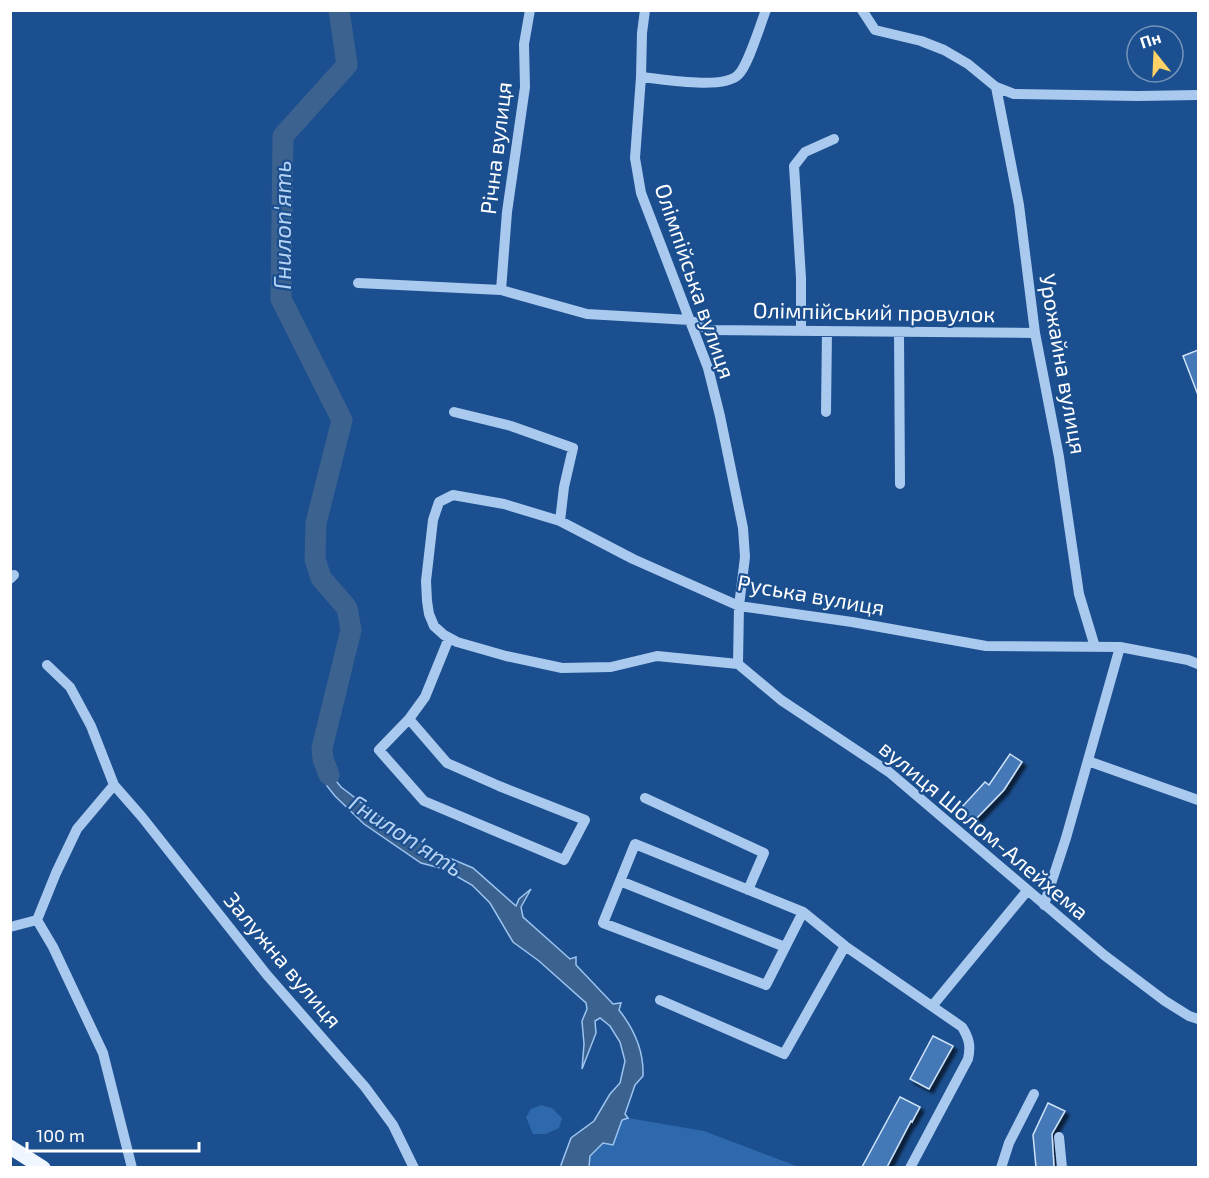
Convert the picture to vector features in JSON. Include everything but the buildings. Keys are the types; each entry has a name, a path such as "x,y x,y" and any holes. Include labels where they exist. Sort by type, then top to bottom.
{"main road":[{"path":"10,1147 43,1167"}],"street":[{"name":"Річна вулиця","path":"501,290 507,212 525,87 524,44 530,10"},
{"name":"Олімпійська вулиця","path":"645,10 635,158 642,193 708,368 743,528 745,557 739,606 738,664"},
{"path":"641,77 725,82 736,77 747,58 766,10"},
{"path":"862,10 875,30 944,50 968,64 996,87 1014,94 1198,95"},
{"name":"Урожайна вулиця","path":"996,87 1018,205 1035,333 1059,457 1079,594 1095,647"},
{"path":"801,330 801,278 794,166 805,152 834,139"},
{"name":"Олімпійський провулок","path":"358,283 501,290 587,314 690,320 709,330 1035,333"},
{"path":"826,412 827,331"},
{"path":"899,333 900,484"},
{"path":"454,412 511,426 573,448 564,487 560,521 504,504 470,497 453,495 439,502 433,520 426,581 429,614 434,626 456,642 562,668 611,667 657,656 738,664"},
{"name":"Руська вулиця","path":"560,521 633,559 739,606 852,622 986,646 1120,647 1198,664"},
{"path":"409,719 447,763 585,820 564,860 424,801 380,750 409,719 425,697 449,638"},
{"path":"1044,905 1066,838 1120,647"},
{"name":"вулиця Шолом-Алейхема","path":"738,664 781,700 889,772 1044,905 1148,988 1194,1017 1198,1026"},
{"name":"Залужна вулиця","path":"47,665 70,687 91,726 114,784 267,975 365,1087 393,1125 414,1167"},
{"path":"1088,761 1198,800"},
{"path":"37,920 77,829 114,784"},
{"path":"645,798 764,853 748,890"},
{"path":"803,912 766,986 603,923 635,844 803,912 845,946 962,1027 969,1038 968,1059 910,1167"},
{"path":"620,881 785,947"},
{"path":"933,1005 1027,891"},
{"path":"10,927 37,920"},
{"path":"37,920 53,947 103,1053 132,1167"},
{"path":"660,1000 784,1054 845,946"},
{"path":"1000,1167 1009,1143 1034,1094"},
{"path":"1059,1137 1062,1167"}],"shaded area":[{"path":"541,1105 552,1108 562,1118 559,1128 546,1134 533,1134 526,1117 531,1109"},
{"path":"628,1118 704,1131 799,1167 589,1168 590,1156 603,1143 613,1144 622,1119"}],"water":[{"path":"322,748 333,777 341,787 400,832 473,868 516,906 519,899 531,889 521,907 523,917 570,959 576,957 576,965 613,1004 621,1003 619,1010 629,1025 640,1050 643,1076 635,1085 625,1114 628,1118 622,1120 613,1145 603,1143 590,1156 589,1167 561,1167 561,1165 571,1138 594,1121 610,1094 620,1083 625,1061 620,1042 610,1026 600,1018 595,1021 596,1033 582,1069 584,1044 582,1021 587,1009 586,1003 539,961 513,942 490,903 472,885 444,869 421,863 364,824 335,796 327,786 322,772 320,760"}],"waterway":[{"name":"Гнилоп'ять","path":"329,775 322,748 351,630 347,608 321,578 315,559 316,523 342,420 281,299 283,136 347,65 339,10"}]}
